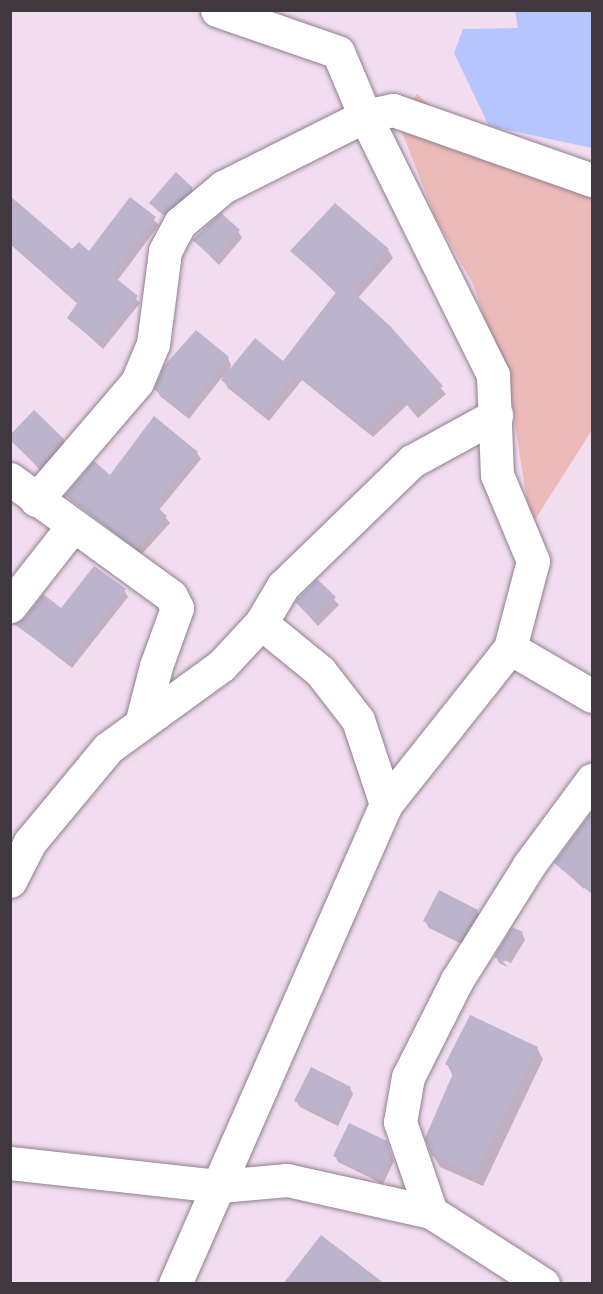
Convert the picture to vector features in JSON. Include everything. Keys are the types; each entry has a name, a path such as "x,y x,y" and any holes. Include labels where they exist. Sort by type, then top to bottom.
{"street":[{"path":"176,1283 386,804 510,648 533,561 497,475 493,375 365,116 338,52 217,10"},
{"path":"36,500 137,382 153,344 165,251 180,223 223,187 365,116 393,110 592,180"},
{"path":"10,881 30,842 108,748 142,720 221,666 261,623 283,586 412,461 496,415"},
{"path":"10,479 72,527 171,596 177,608 156,666 142,720"},
{"path":"10,606 72,527"},
{"path":"261,623 320,671 358,720 386,804"},
{"path":"510,648 592,696"},
{"path":"431,1212 400,1122 408,1077 457,980 529,865 592,780"},
{"path":"10,1163 220,1186 287,1180 431,1212 543,1284"}],"shaded area":[{"path":"417,94 473,144 592,186 592,430 531,526 511,399 473,284 435,217 398,122"}],"water":[{"path":"515,11 592,11 592,148 489,126 454,53 463,29 518,28"}],"building":[{"path":"176,172 193,188 163,215 149,203"},
{"path":"10,196 72,249 79,242 89,251 130,197 156,217 112,275 138,296 99,344 67,318 78,302 10,242"},
{"path":"335,203 389,249 353,292 391,327 443,386 413,411 401,398 368,430 297,373 264,414 221,380 255,338 283,361 337,291 290,251"},
{"path":"221,213 240,230 215,259 192,240"},
{"path":"196,330 229,357 185,414 154,389 164,366"},
{"path":"34,410 64,439 39,468 10,440 10,435"},
{"path":"154,416 198,452 155,505 167,516 137,548 65,495 94,461 110,475"},
{"path":"94,566 126,589 68,663 14,624 25,618 43,594 61,608"},
{"path":"317,579 336,597 314,620 295,602"},
{"path":"592,811 592,894 554,863"},
{"path":"439,890 478,910 460,940 423,921"},
{"path":"512,927 523,932 504,962 494,957"},
{"path":"470,1015 538,1047 476,1176 432,1156 425,1138 455,1069 445,1064"},
{"path":"311,1067 351,1087 335,1120 294,1101"},
{"path":"349,1123 387,1141 391,1154 379,1178 333,1156"},
{"path":"321,1235 385,1284 283,1284"}]}
